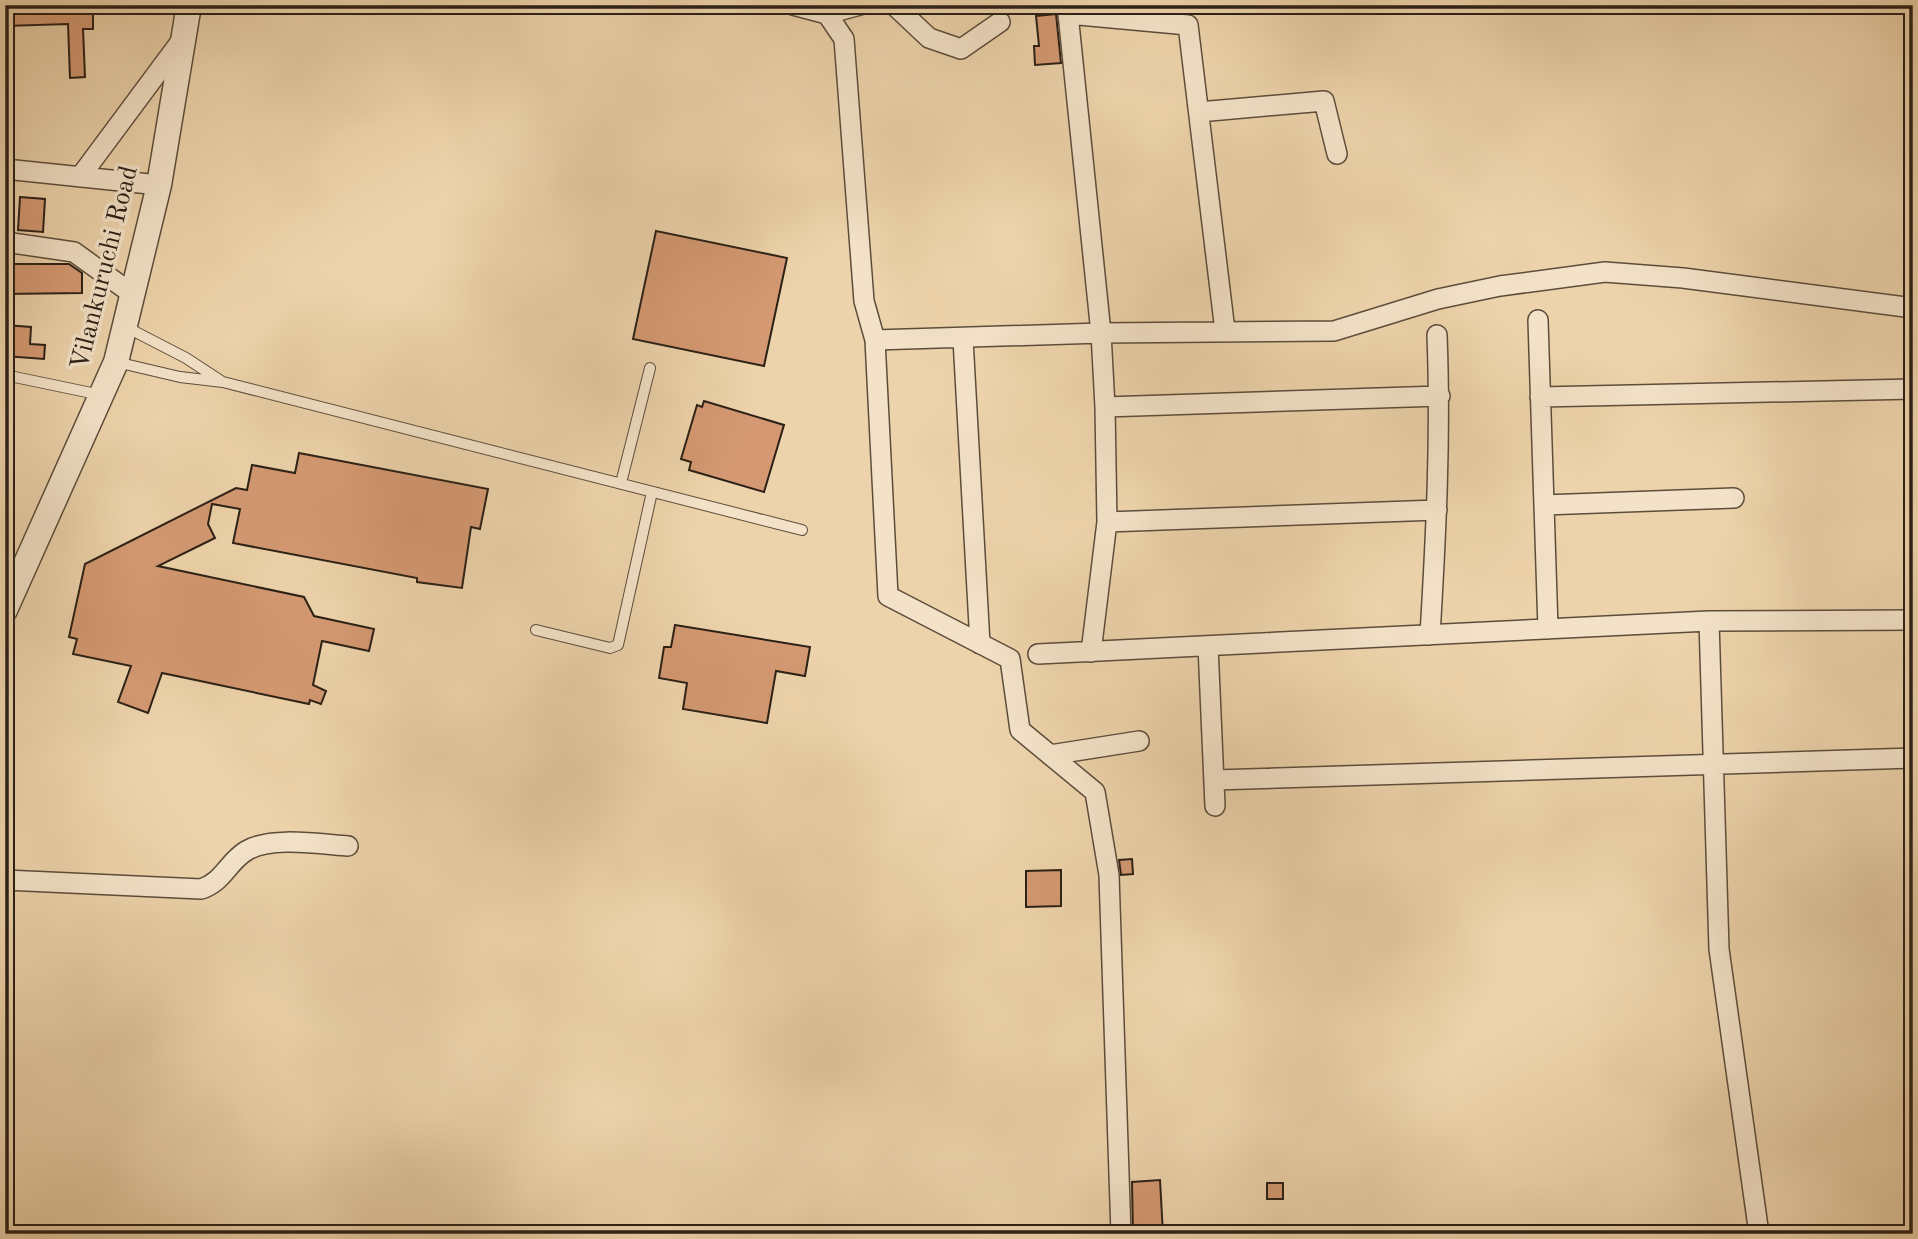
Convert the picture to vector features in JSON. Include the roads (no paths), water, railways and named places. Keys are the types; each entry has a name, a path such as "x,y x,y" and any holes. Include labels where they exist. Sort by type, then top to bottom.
{"street":[{"name":"Vilankuruchi Road","path":"5,610 116,362 159,185 189,5"},
{"path":"793,5 822,10 860,5"},
{"path":"894,5 929,38 961,49 1000,22"},
{"path":"822,10 844,39 864,301 875,340 888,596 1010,659 1020,730 1095,792 1109,875 1121,1234"},
{"path":"1091,652 1107,522 1105,407 1101,333 1068,14 1188,25 1225,331"},
{"path":"80,177 184,37"},
{"path":"1199,112 1324,101 1337,153"},
{"path":"6,175 80,177 159,185"},
{"path":"5,242 74,252 131,293"},
{"path":"875,340 1101,333 1334,331 1438,299 1500,286 1605,272 1683,278 1913,308"},
{"path":"1538,320 1548,629"},
{"path":"1430,635 1440,396 1437,335"},
{"path":"962,339 980,644"},
{"path":"1540,397 1913,388"},
{"path":"1105,407 1440,396"},
{"path":"1544,505 1734,498"},
{"path":"1107,522 1437,510"},
{"path":"1038,654 1709,621 1913,620"},
{"path":"1709,621 1719,948 1759,1234"},
{"path":"1208,646 1215,806"},
{"path":"1050,754 1139,741"},
{"path":"1214,780 1913,758"},
{"path":"5,880 201,889 211,886 245,852 259,846 282,843 348,846"}],"lane":[{"path":"124,326 186,358 223,382"},
{"path":"116,362 180,377 223,382 802,530"},
{"path":"621,483 650,368"},
{"path":"5,375 101,395"},
{"path":"536,630 610,648 618,645 652,492"}]}
